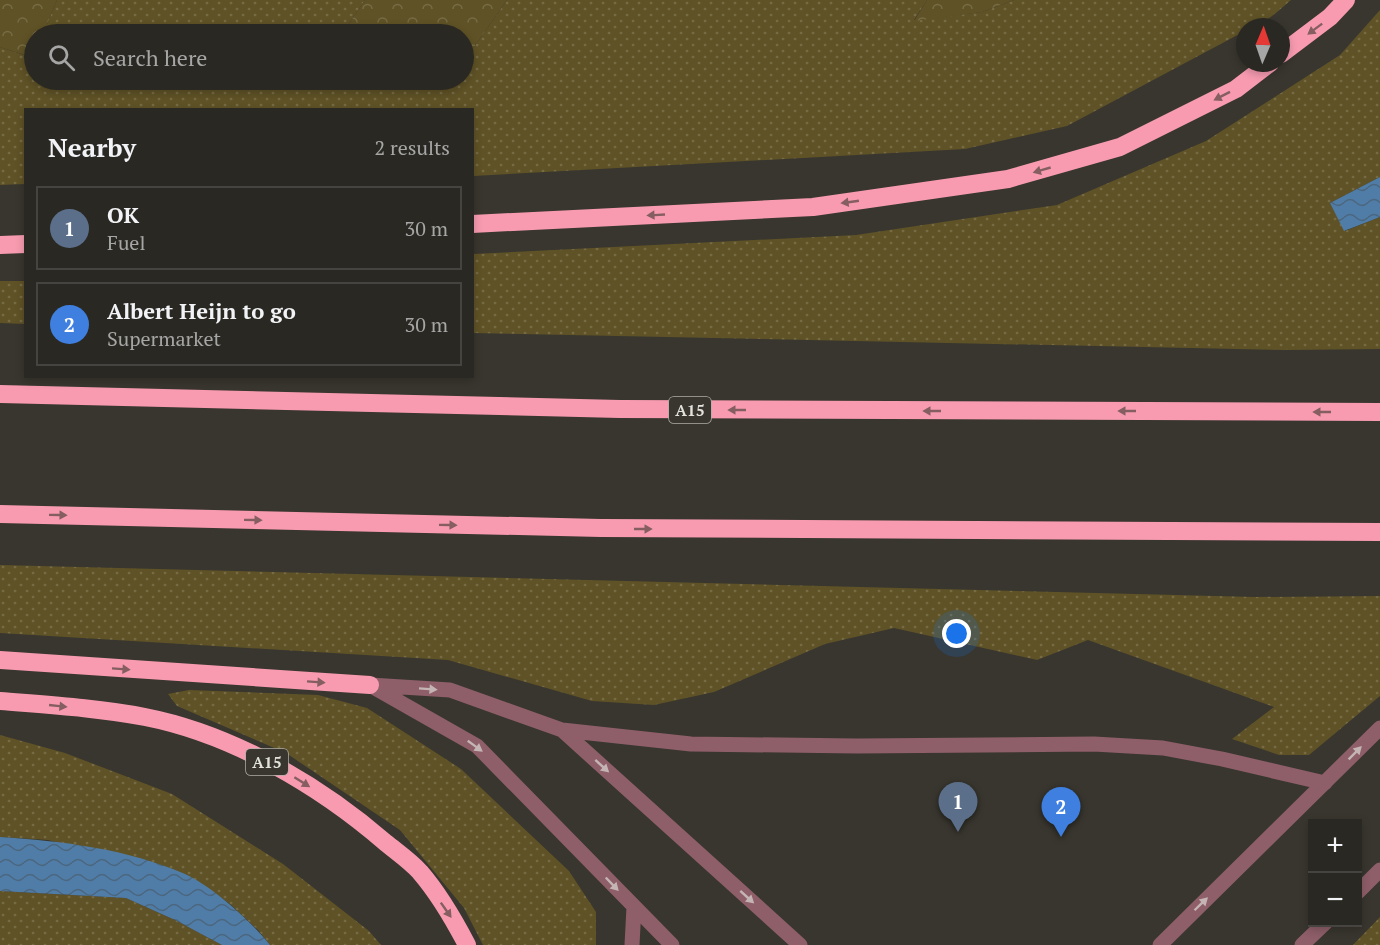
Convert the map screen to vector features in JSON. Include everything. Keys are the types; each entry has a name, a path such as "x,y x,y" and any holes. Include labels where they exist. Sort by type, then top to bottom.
{"highway":[{"path":"1290,47 1330,17 1346,0"},
{"path":"474,224 813,207 1008,179 1120,147 1236,89 1258,72"},
{"path":"0,245 24,244"},
{"name":"A15","path":"0,394 620,409 1380,412"},
{"path":"0,514 601,528 1380,532"},
{"path":"0,660 370,685"},
{"name":"A15","path":"0,700 146,717 197,732 253,755 299,779 361,821 420,872 455,922 467,945"}],"lane":[{"path":"370,685 450,690 562,730 691,744 857,746 1094,744 1163,748 1325,783"},
{"path":"370,685 477,746 672,945"},
{"path":"1160,945 1380,728"},
{"path":"562,730 800,945"},
{"path":"1362,888 1380,870"},
{"path":"632,945 634,907"},
{"path":"1302,945 1321,927"}],"green space":[{"path":"0,0 57,0 47,24 24,24 24,55 0,47"},
{"path":"57,0 365,0 349,24 47,24"},
{"path":"365,0 507,0 474,47 474,24 349,24"},
{"path":"507,0 927,0 914,20 982,12 1014,0 1291,0 1268,18 1236,18 1236,36 1067,126 965,149 474,176 474,108 24,108 24,184 0,185 0,47 24,55 24,90 474,90 474,47"},
{"path":"927,0 1014,0 982,12 914,21"},
{"path":"1380,10 1380,177 1330,203 1345,231 1380,217 1380,349 1285,350 474,333 474,254 856,235 1057,205 1206,141 1340,55"},
{"path":"0,281 24,281 24,324 0,323"},
{"path":"0,565 1255,597 1380,596 1380,696 1309,755 1279,755 1232,739 1274,707 1088,640 1037,660 894,628 825,644 714,692 654,705 592,701 448,660 0,633"},
{"path":"189,690 318,695 367,708 461,769 569,871 596,912 596,945 483,945 464,908 400,830 286,753 177,706 168,694"},
{"path":"0,735 65,753 172,794 283,864 369,931 381,945 270,945 258,930 230,904 187,875 48,840 0,837"},
{"path":"0,891 126,898 222,945 0,945"},
{"path":"1380,917 1380,945 1353,945"}],"water":[{"path":"1380,177 1380,217 1344,231 1330,203"},
{"path":"0,837 47,841 118,852 163,865 207,887 231,905 270,945 222,945 126,898 0,891"}],"place":[{"name":"OK","path":"958,832"},
{"name":"Albert Heijn to go","path":"1061,837"}]}
